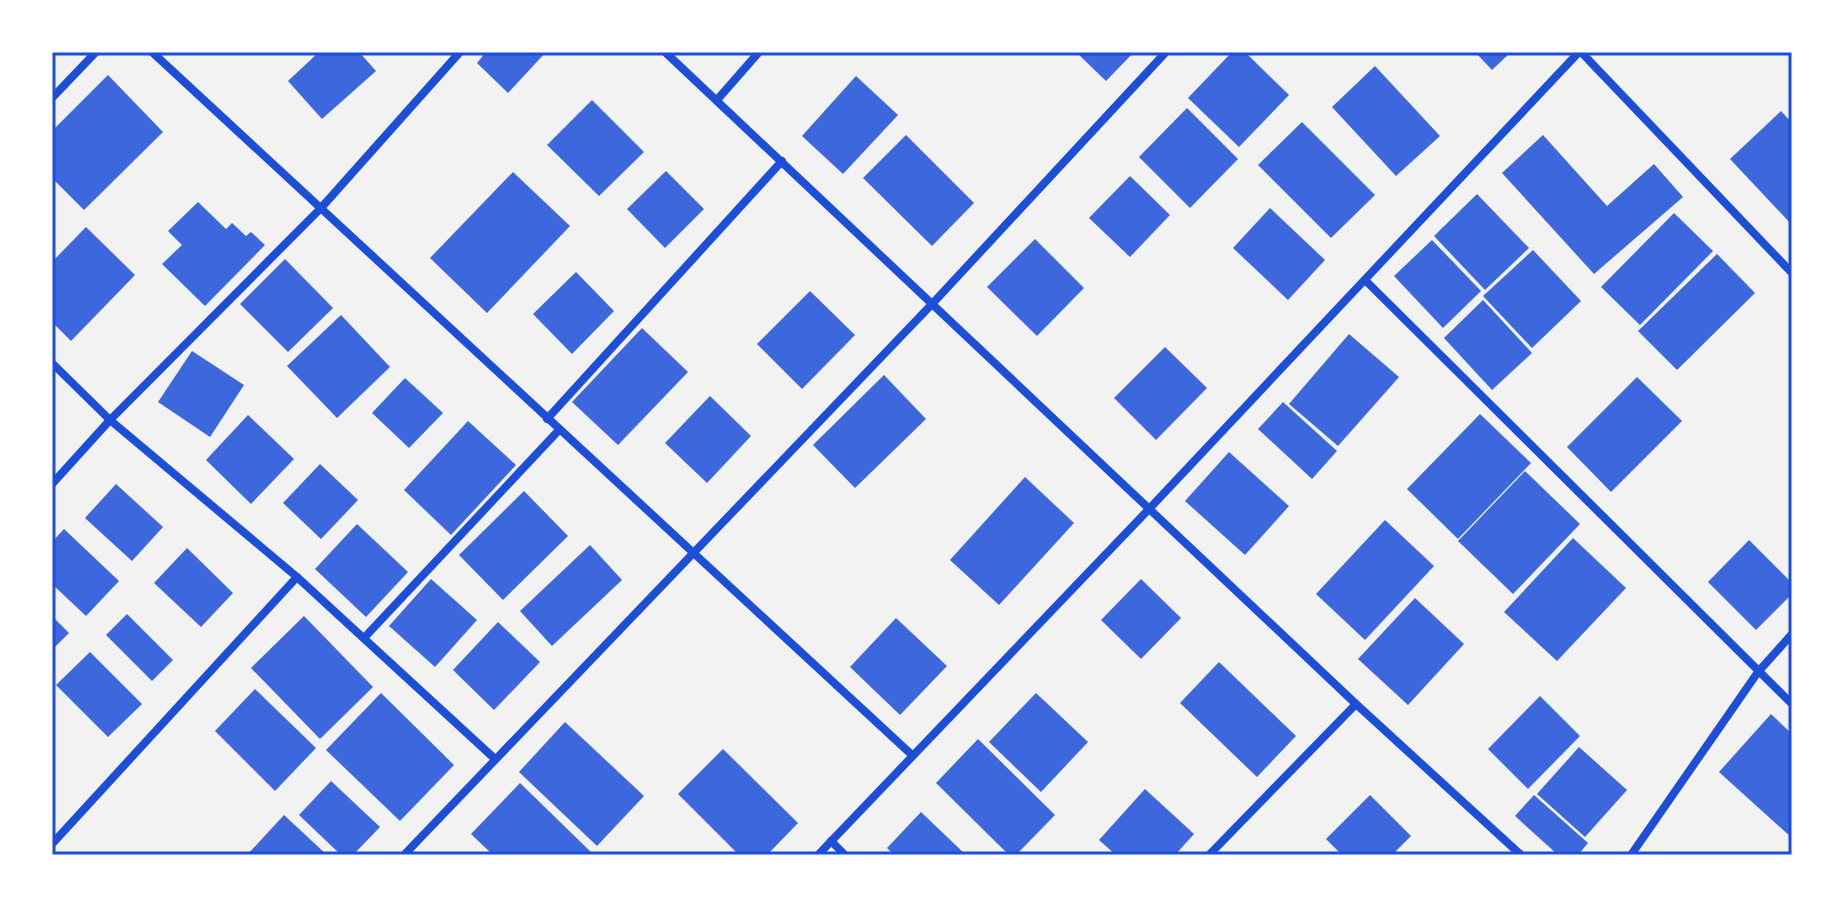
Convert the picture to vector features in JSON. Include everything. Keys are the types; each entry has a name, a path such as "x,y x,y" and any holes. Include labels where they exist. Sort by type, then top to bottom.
{"street":[{"path":"52,98 96,52"},
{"path":"152,52 912,755"},
{"path":"52,484 110,420 321,208 460,52"},
{"path":"665,52 1356,704 1521,855"},
{"path":"717,100 759,52"},
{"path":"404,855 933,303 1166,52"},
{"path":"818,855 1580,52 1792,273"},
{"path":"547,419 782,161"},
{"path":"1366,281 1792,704"},
{"path":"52,363 110,420 297,577 495,759"},
{"path":"364,638 559,430"},
{"path":"52,844 297,577"},
{"path":"1631,855 1758,672 1792,634"},
{"path":"1209,855 1356,704"},
{"path":"831,841 845,855"}],"building":[{"path":"319,52 359,52 376,71 322,119 288,81"},
{"path":"486,52 546,52 508,93 477,63"},
{"path":"1076,52 1134,52 1106,81"},
{"path":"1232,52 1245,52 1289,95 1239,147 1188,98"},
{"path":"1475,52 1511,52 1492,70"},
{"path":"1375,66 1440,136 1396,176 1332,107"},
{"path":"108,75 163,132 84,210 52,178 52,131"},
{"path":"856,76 898,115 843,174 802,136"},
{"path":"592,100 644,152 599,196 547,145"},
{"path":"1187,108 1238,159 1190,208 1139,157"},
{"path":"1781,111 1792,123 1792,225 1730,159"},
{"path":"1302,122 1375,195 1331,238 1258,165"},
{"path":"906,135 974,203 932,246 863,178"},
{"path":"1543,135 1607,206 1654,164 1683,197 1594,274 1502,173"},
{"path":"666,171 704,209 665,248 627,209"},
{"path":"513,172 570,226 487,313 430,258"},
{"path":"1130,176 1170,215 1130,257 1089,218"},
{"path":"1477,194 1529,248 1485,290 1434,236"},
{"path":"198,202 226,229 232,223 246,236 251,232 265,245 205,306 162,264 182,245 168,231"},
{"path":"1270,208 1325,260 1288,300 1233,248"},
{"path":"1674,213 1713,251 1640,325 1601,287"},
{"path":"86,227 135,275 71,341 52,322 52,262"},
{"path":"1035,239 1084,288 1037,336 987,287"},
{"path":"1432,240 1481,291 1443,328 1394,276"},
{"path":"1533,250 1581,301 1532,348 1483,296"},
{"path":"1717,254 1755,293 1677,370 1638,331"},
{"path":"285,259 333,308 288,352 240,304"},
{"path":"576,272 614,311 572,354 533,314"},
{"path":"810,291 855,335 802,389 757,344"},
{"path":"1483,300 1532,353 1492,390 1444,338"},
{"path":"341,315 390,367 337,418 287,366"},
{"path":"642,328 688,372 618,445 572,402"},
{"path":"1349,334 1399,377 1338,446 1289,404"},
{"path":"1165,347 1207,388 1156,440 1114,398"},
{"path":"192,351 244,385 210,437 158,402"},
{"path":"884,375 926,419 855,488 813,445"},
{"path":"1637,377 1682,421 1611,492 1567,447"},
{"path":"405,378 443,413 409,448 372,413"},
{"path":"710,396 751,436 707,483 665,443"},
{"path":"1283,402 1337,451 1312,479 1258,429"},
{"path":"1480,414 1531,463 1458,539 1407,489"},
{"path":"248,415 294,459 251,504 206,460"},
{"path":"468,421 516,465 451,535 404,490"},
{"path":"1229,452 1289,506 1245,555 1185,501"},
{"path":"320,464 358,500 321,539 283,503"},
{"path":"1525,471 1580,524 1513,594 1458,541"},
{"path":"1025,477 1074,523 999,605 950,560"},
{"path":"116,484 163,527 132,561 85,518"},
{"path":"524,491 568,536 503,600 459,555"},
{"path":"1385,520 1434,566 1365,640 1316,594"},
{"path":"357,524 408,572 366,617 315,569"},
{"path":"64,529 119,581 86,616 52,584 52,542"},
{"path":"1573,538 1626,588 1557,661 1504,612"},
{"path":"1749,540 1792,583 1792,594 1756,630 1708,582"},
{"path":"590,545 622,580 552,646 520,611"},
{"path":"187,548 233,593 201,627 154,583"},
{"path":"431,579 477,620 435,667 389,626"},
{"path":"1141,579 1181,618 1141,659 1101,620"},
{"path":"1415,598 1464,644 1408,705 1358,659"},
{"path":"127,614 173,660 152,681 106,635"},
{"path":"52,616 69,633 52,650"},
{"path":"304,616 373,687 320,739 251,668"},
{"path":"896,618 947,666 900,715 850,667"},
{"path":"498,622 540,662 494,710 453,670"},
{"path":"90,652 142,704 108,737 56,685"},
{"path":"1219,662 1296,736 1257,777 1180,703"},
{"path":"255,689 316,748 275,791 215,731"},
{"path":"381,693 454,765 400,821 326,750"},
{"path":"1036,693 1088,742 1041,792 989,742"},
{"path":"1540,696 1580,736 1528,789 1488,749"},
{"path":"1771,714 1792,734 1792,838 1719,772"},
{"path":"565,722 644,796 597,846 519,772"},
{"path":"978,739 1055,815 1016,855 1009,855 936,783"},
{"path":"1579,747 1627,790 1585,837 1537,794"},
{"path":"723,749 798,823 767,855 739,855 678,794"},
{"path":"331,781 380,827 353,855 341,855 299,815"},
{"path":"520,783 594,855 493,855 471,834"},
{"path":"1145,789 1194,834 1175,855 1116,855 1099,840"},
{"path":"1370,795 1411,836 1392,855 1342,855 1326,839"},
{"path":"1534,795 1588,843 1578,855 1558,855 1515,816"},
{"path":"921,812 966,855 894,855 887,848"},
{"path":"284,815 327,855 247,855"}]}
